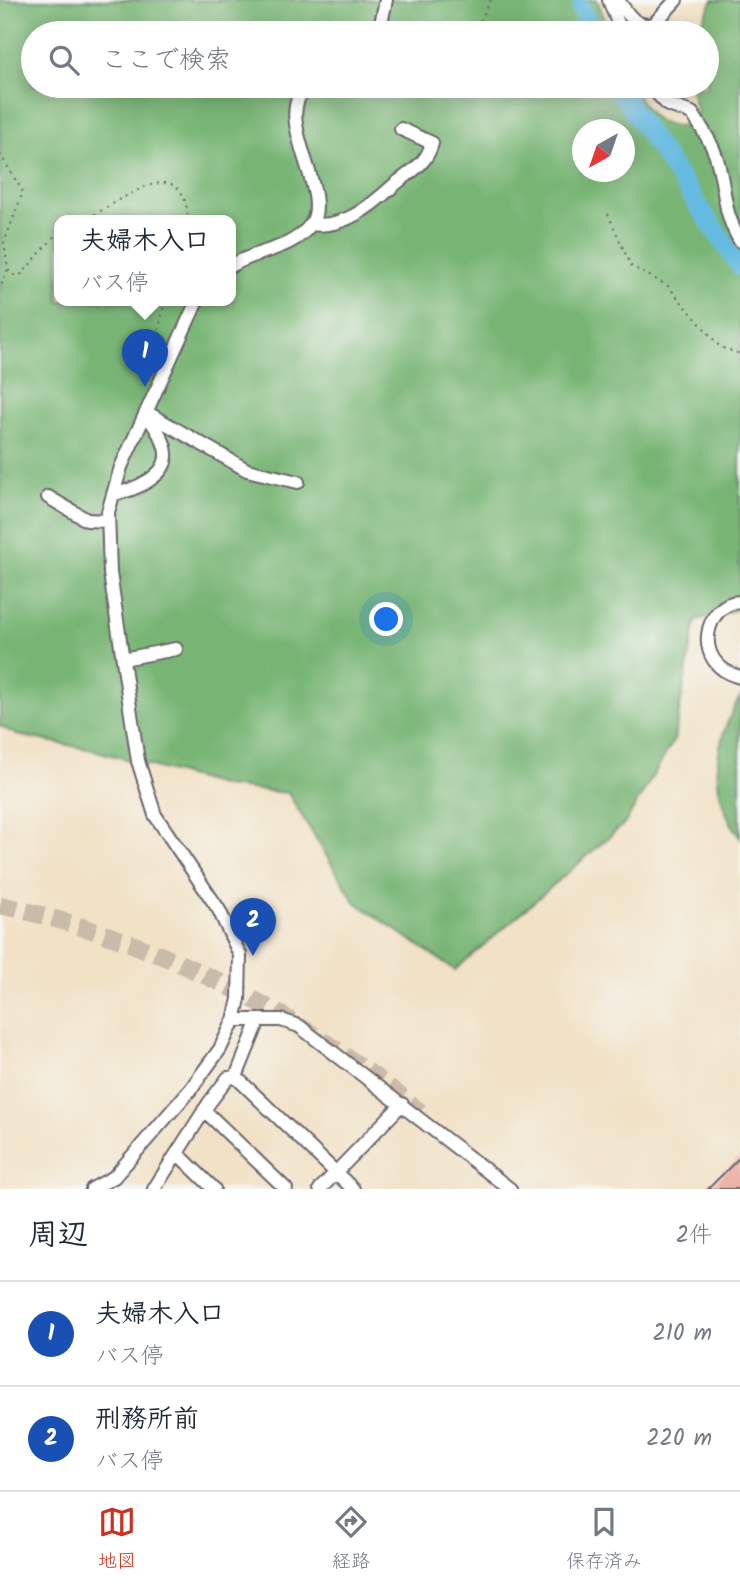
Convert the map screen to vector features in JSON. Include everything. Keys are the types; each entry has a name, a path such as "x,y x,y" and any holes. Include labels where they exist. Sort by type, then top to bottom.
{"street":[{"path":"382,21 386,0"},
{"path":"608,0 617,21"},
{"path":"618,0 633,21"},
{"path":"657,21 676,0"},
{"path":"236,264 289,242 312,224 316,208 312,181 295,127 298,106 302,98"},
{"path":"661,98 668,105 692,113 711,143 719,167 726,214 740,241"},
{"path":"312,224 324,226 351,217 377,202 423,164 432,144 401,129"},
{"path":"92,1189 115,1183 190,1090 220,1049 234,1020 239,999 240,955 219,910 155,815 138,761 110,573 108,521 121,467 195,306"},
{"path":"146,413 247,470 298,482"},
{"path":"113,494 151,479 162,468 167,454 146,413"},
{"path":"48,497 87,520 108,521"},
{"path":"740,602 721,609 712,621 706,640 712,660 722,672 740,677"},
{"path":"123,659 176,649"},
{"path":"234,1020 281,1020 299,1026 510,1189"},
{"path":"236,1077 259,1020"},
{"path":"154,1189 204,1110 228,1078 236,1077"},
{"path":"236,1077 353,1189"},
{"path":"320,1189 401,1104"},
{"path":"204,1110 286,1189"},
{"path":"177,1153 214,1189"}],"path":[{"path":"480,21 491,0"},
{"path":"0,154 23,192 4,243 8,269 0,288"},
{"path":"93,215 152,182 167,181 182,191 187,201 188,215"},
{"path":"608,214 631,266 667,286 720,347 740,354"},
{"path":"8,269 14,275 22,274 54,237"},
{"path":"164,306 158,333 175,346"}],"green space":[{"path":"0,0 597,0 606,21 21,21 21,98 639,98 656,119 673,126 682,126 693,123 697,112 693,98 719,98 719,21 703,21 713,0 740,0 740,609 696,620 674,740 625,823 455,970 355,902 288,793 224,786 93,750 17,735 0,726"},
{"path":"740,697 740,838 723,802 717,768 724,733"}],"building":[{"path":"740,1157 740,1189 708,1189"}],"waterway":[{"path":"581,7 586,21"},
{"path":"624,98 740,266"}],"tunnel":[{"path":"0,905 115,938 222,983 323,1041 420,1112"}],"place":[{"name":"夫婦木入口","path":"145,387"},
{"name":"刑務所前","path":"253,956"}]}
